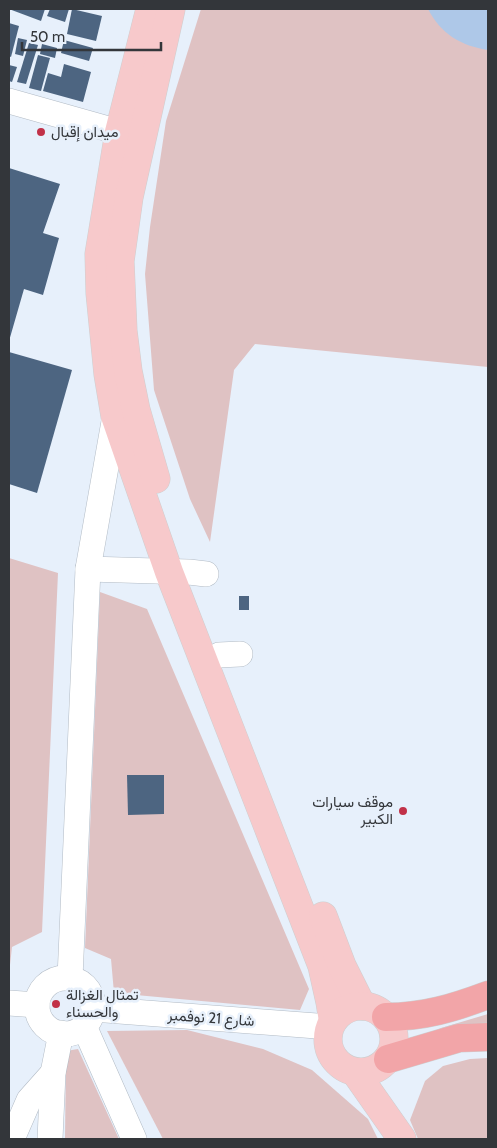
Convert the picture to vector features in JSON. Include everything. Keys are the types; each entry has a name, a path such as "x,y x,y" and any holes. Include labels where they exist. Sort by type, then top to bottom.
{"highway":[{"path":"374,1012 429,1014 456,1007 488,995"},
{"path":"386,1061 459,1038 488,1038"}],"main road":[{"path":"150,9 119,132 99,254 102,332 115,416 188,573 230,655 342,966 374,1012 391,1024 394,1033 392,1051 386,1061 371,1071 355,1072 347,1070 334,1059 328,1043 332,1024 326,983 316,950 188,573 158,488 136,410 128,371 120,292 120,261 129,197 171,9"},
{"path":"332,1024 338,1015 346,1010 374,1012"},
{"path":"386,1061 403,1139"},
{"path":"355,1072 403,1139"}],"street":[{"path":"9,101 119,132"},
{"path":"70,978 88,569 115,416"},
{"path":"88,569 188,573"},
{"path":"50,1139 53,1073 92,1000 89,992 78,981 70,978 59,978 41,991 37,1006 44,1024 52,1030 79,1023"},
{"path":"9,1003 37,1006"},
{"path":"79,1023 134,1139"},
{"name":"شارع 21 نوفمبر","path":"79,1023 332,1024"},
{"path":"12,1139 19,1099 53,1073"}],"shaded area":[{"path":"201,9 488,9 488,367 255,344 234,370 210,542 190,499 154,390 145,274 166,121"},
{"path":"9,558 58,573 42,932 12,947 9,974"},
{"path":"100,592 147,609 309,989 300,1010 114,993 111,959 85,948"},
{"path":"488,1014 488,1033 416,1041 441,1028"},
{"path":"187,1030 263,1049 312,1070 368,1119 378,1139 163,1139 107,1031"},
{"path":"78,1049 119,1139 65,1139 66,1051"},
{"path":"488,1058 488,1139 418,1139 410,1120 425,1081 443,1066 470,1059"}],"water":[{"path":"428,9 488,9 488,50 469,45 453,37 439,25"}],"building":[{"path":"9,9 45,9 41,21"},
{"path":"50,9 69,9 65,22 47,16"},
{"path":"72,9 102,16 96,41 67,34"},
{"path":"9,23 19,26 11,57 9,56"},
{"path":"18,38 27,40 23,56 15,54"},
{"path":"64,40 93,48 89,61 61,53"},
{"path":"29,43 38,45 26,84 17,82"},
{"path":"42,44 57,48 55,58 40,54"},
{"path":"38,55 50,58 41,91 29,88"},
{"path":"64,64 91,72 83,102 43,91 48,73 61,77"},
{"path":"9,65 17,67 12,82 9,81"},
{"path":"9,168 60,184 43,233 59,238 43,295 24,289 9,341"},
{"path":"9,352 72,370 37,493 9,484"},
{"path":"239,596 249,596 249,610 239,610"},
{"path":"127,775 164,775 164,814 128,815"}],"place":[{"name":"ميدان إقبال","path":"41,132"},
{"name":"موقف سيارات الكبير","path":"403,811"},
{"name":"تمثال الغزالة والحسناء","path":"56,1004"}]}
